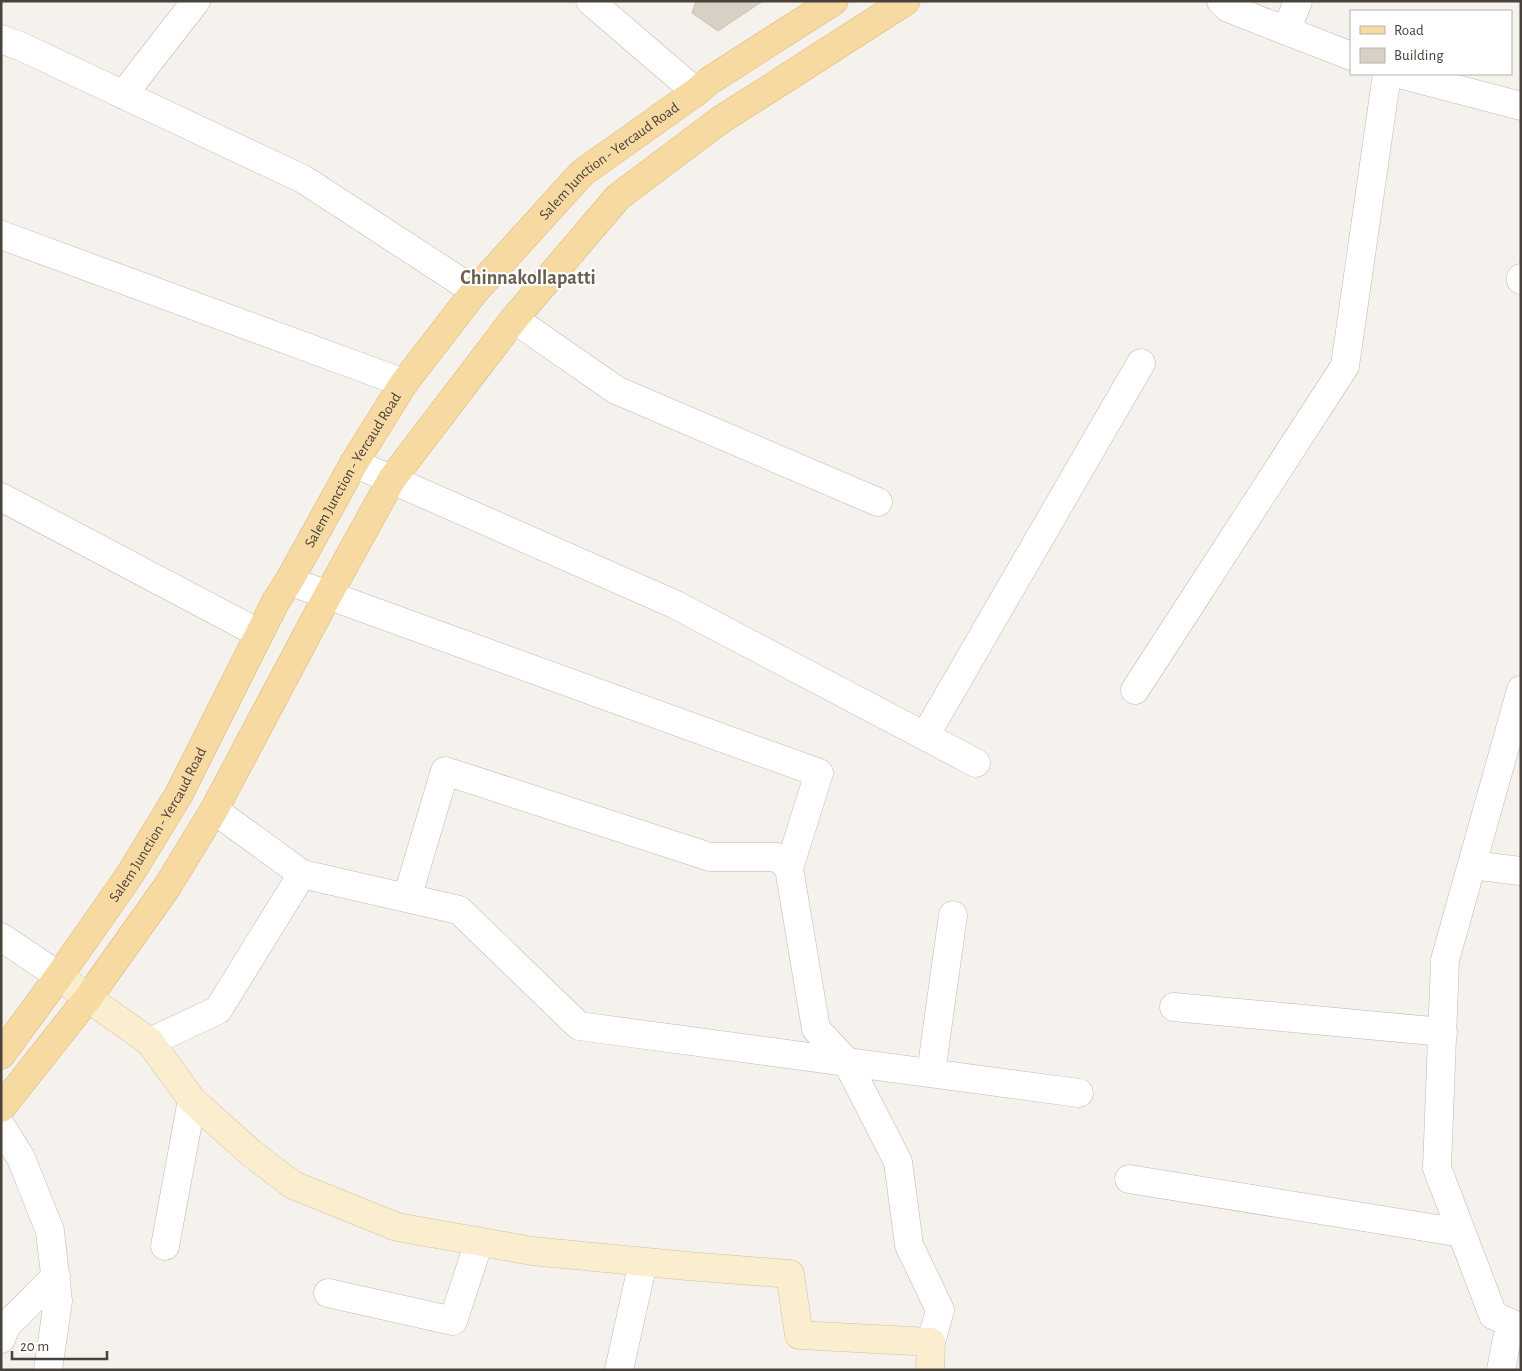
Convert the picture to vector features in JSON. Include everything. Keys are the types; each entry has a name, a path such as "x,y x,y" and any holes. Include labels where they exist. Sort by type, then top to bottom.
{"main road":[{"name":"Salem Junction - Yercaud Road","path":"1,1054 59,976 129,876 179,794 258,633 354,463 404,383 474,291 582,173 709,81 834,1"},
{"path":"1,1108 88,998 167,887 214,810 392,479 514,319 618,197 719,122 906,1"}],"street":[{"path":"123,94 196,1"},
{"path":"590,1 696,92"},
{"path":"1220,1 1228,8 1350,56"},
{"path":"1286,31 1298,1"},
{"path":"1,39 20,46 303,179 474,291"},
{"path":"1135,690 1345,366 1387,75"},
{"path":"1403,75 1521,106"},
{"path":"1,235 404,383"},
{"path":"514,319 616,390 878,502"},
{"path":"925,736 1141,362"},
{"path":"354,463 674,604 976,763"},
{"path":"1,497 258,633"},
{"path":"288,581 819,773 789,868 816,1029 847,1062 898,1162 909,1245 940,1310 932,1342 930,1370"},
{"path":"1501,1370 1516,1326 1493,1315 1437,1168 1445,960 1521,690"},
{"path":"407,898 445,771 710,857 777,857 789,868"},
{"path":"214,810 302,874 459,910 579,1026 1079,1093"},
{"path":"1472,865 1521,871"},
{"path":"150,1042 218,1010 302,874"},
{"path":"931,1073 953,916"},
{"path":"1,937 59,976 150,1042 192,1100 250,1153 293,1185 397,1227 479,1242 532,1251 790,1274 799,1335 932,1342"},
{"path":"1174,1007 1442,1032"},
{"path":"165,1246 192,1100"},
{"path":"1,1126 21,1158 50,1230 58,1301 48,1370"},
{"path":"1129,1179 1462,1233"},
{"path":"328,1293 453,1321 479,1242"},
{"path":"620,1370 643,1262"},
{"path":"1,1339 6,1326 56,1276"}],"building":[{"path":"696,1 763,1 718,31 692,13"}],"district":[{"name":"Chinnakollapatti","path":"528,278"}]}
